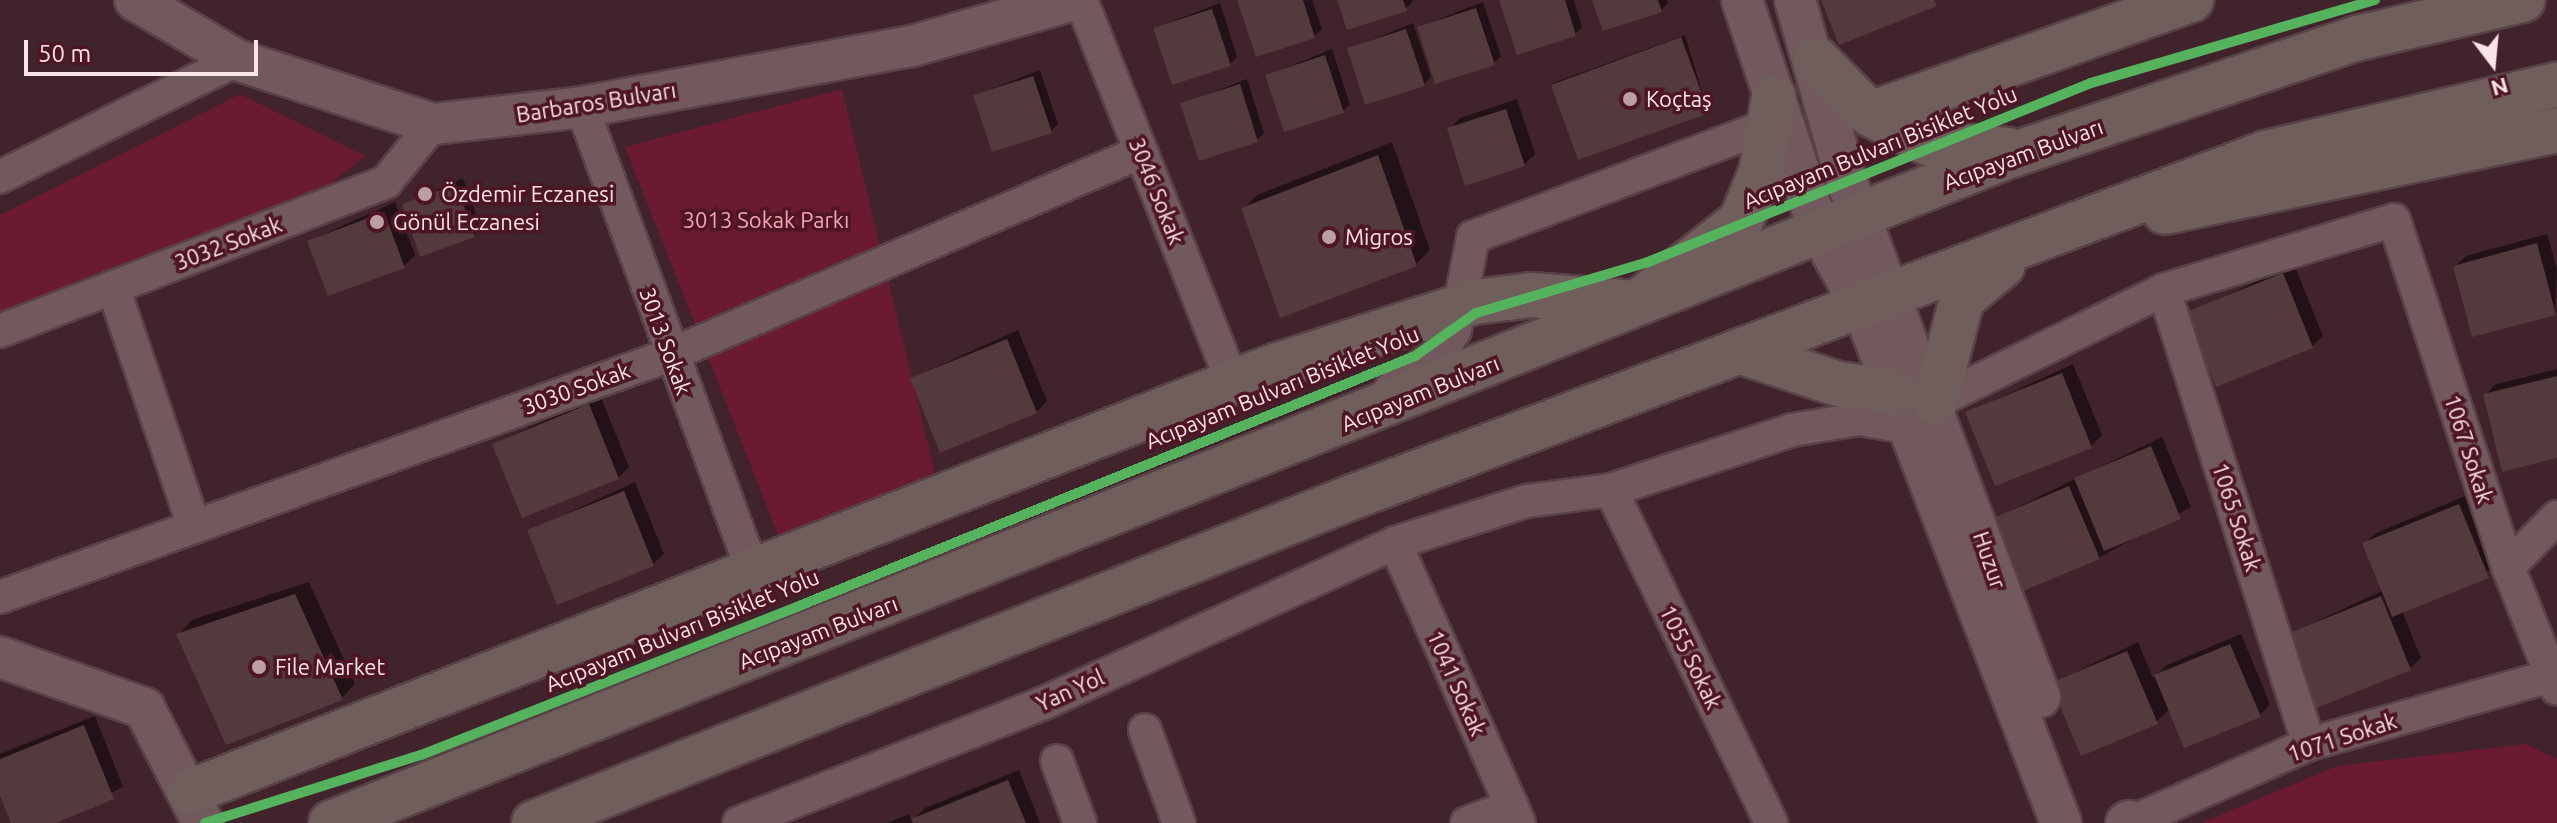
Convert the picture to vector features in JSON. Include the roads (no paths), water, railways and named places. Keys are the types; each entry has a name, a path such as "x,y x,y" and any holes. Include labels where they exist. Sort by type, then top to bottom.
{"main road":[{"path":"1870,114 2191,0"},
{"name":"Acıpayam Bulvarı","path":"331,823 1344,424 1637,303 2027,150 2358,38 2523,0"},
{"path":"1816,59 1870,114 1928,143 2027,150"},
{"path":"534,823 1739,351 1877,303 2266,153 2557,85"},
{"path":"197,808 753,573 1233,383 1459,307 1531,295 1637,303 1741,221 1772,111"},
{"path":"1739,351 1912,407 1962,299 1978,281 2060,230 2280,193 2557,130"}],"street":[{"name":"Barbaros Bulvarı","path":"135,0 237,60 433,124 582,107 912,46 1018,8 1074,0"},
{"name":"3046 Sokak","path":"1081,0 1233,383"},
{"path":"1742,0 1772,111 1819,230 1877,303"},
{"path":"1795,0 1816,59 1862,215 1877,303"},
{"path":"0,177 237,60"},
{"name":"3013 Sokak","path":"582,107 670,355 753,573"},
{"path":"1344,424 1443,349 1459,307 1473,237 1772,111"},
{"name":"3032 Sokak","path":"0,331 386,182 433,124"},
{"name":"3030 Sokak","path":"0,597 193,524 670,355 1141,152"},
{"name":"1067 Sokak","path":"2164,290 2394,220 2508,567 2552,683"},
{"path":"113,287 193,524"},
{"path":"1912,407 2164,290"},
{"name":"1065 Sokak","path":"2164,290 2309,744"},
{"name":"Huzur","path":"1877,303 2061,823"},
{"name":"Huzur","path":"1912,407 2090,823"},
{"name":"Yan Yol","path":"739,823 777,816 1044,703 1395,543 1527,501 1611,490 1792,430 1912,407"},
{"name":"1055 Sokak","path":"1611,490 1771,823"},
{"path":"2508,567 2557,517"},
{"name":"1041 Sokak","path":"1395,543 1515,814"},
{"path":"0,657 144,708 197,808"},
{"name":"1071 Sokak","path":"2129,822 2309,744 2552,683"},
{"path":"1145,730 1179,823"},
{"path":"1057,761 1080,823"},
{"path":"1467,823 1515,814"}],"place":[{"name":"Koçtaş","path":"1630,99"},
{"name":"Özdemir Eczanesi","path":"425,194"},
{"name":"Gönül Eczanesi","path":"377,222"},
{"name":"Migros","path":"1329,237"},
{"name":"File Market","path":"259,667"}],"park label":[{"name":"3013 Sokak Parkı","path":"766,220"}]}
